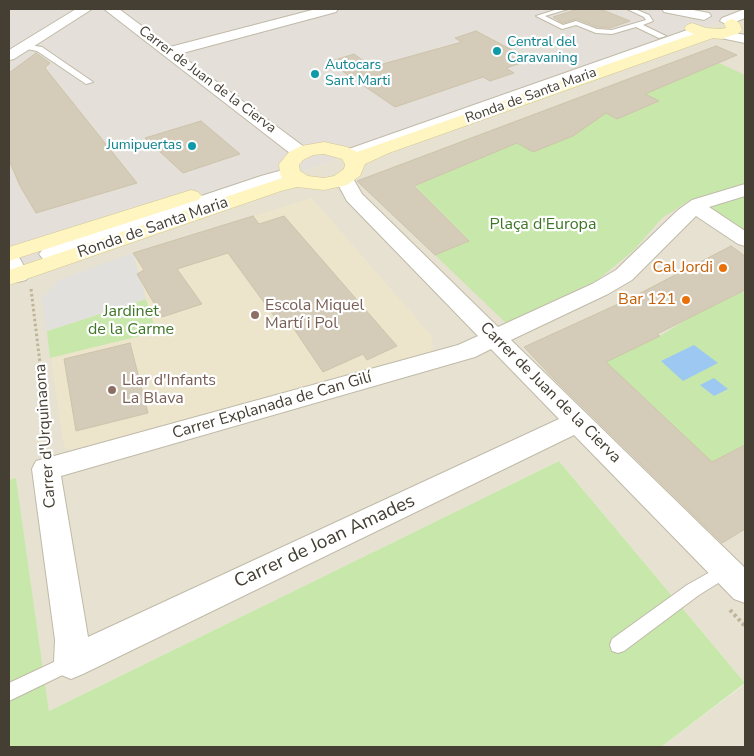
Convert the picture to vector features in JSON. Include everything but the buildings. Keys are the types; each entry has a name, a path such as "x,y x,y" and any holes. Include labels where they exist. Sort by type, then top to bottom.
{"street":[{"path":"9,56 85,9"},
{"name":"Carrer de Juan de la Cierva","path":"111,9 168,52 299,172"},
{"path":"168,52 331,9"},
{"name":"Ronda de Santa Maria","path":"348,169 401,142 728,25 745,13"},
{"path":"683,20 696,30 728,25"},
{"name":"Ronda de Santa Maria","path":"348,169 683,20"},
{"name":"Ronda de Santa Maria","path":"348,169 370,138 662,36 683,20"},
{"path":"318,149 348,169 330,183 299,172 318,149"},
{"name":"Carrer de Juan de la Cierva","path":"348,169 496,338 736,579"},
{"name":"Ronda de Santa Maria","path":"9,254 262,173 299,172"},
{"name":"Ronda de Santa Maria","path":"50,254 268,180 299,172"},
{"name":"Ronda de Santa Maria","path":"12,271 274,186 299,172"},
{"name":"Carrer Explanada de Can Gilí","path":"46,469 466,351 600,289 624,275 685,214 699,204 716,197 745,190"},
{"path":"696,207 745,240"},
{"name":"Carrer de Joan Amades","path":"71,662 579,421"},
{"name":"Carrer d'Urquinaona","path":"46,469 72,640 71,662"}],"lane":[{"path":"565,9 539,16 562,27 576,23 596,31 612,32 650,21 647,16 630,9"},
{"path":"637,25 662,36"},
{"path":"25,46 39,49 89,82"},
{"path":"618,645 693,590 736,579"},
{"path":"9,692 71,662"}],"path":[{"name":"Carrer d'Urquinaona","path":"12,271 30,285 34,301 50,443 46,469"}],"shaded area":[{"path":"9,9 745,9 745,13 319,166 9,268"},
{"path":"745,13 745,683 559,461 49,711 16,479 9,480 9,265 319,166"},
{"name":"Escola Miquel Martí i Pol","path":"312,198 432,336 433,351 72,450 64,447 47,331 146,299 133,253"},
{"path":"133,253 146,299 47,331 42,298 59,280"},
{"path":"745,684 745,747 661,747"}],"green space":[{"name":"Plaça d'Europa","path":"719,63 745,75 745,187 690,200 662,218 633,251 596,281 506,323 435,255 469,240 415,186 484,157 461,141 498,128 507,133 505,135 533,152 579,132 551,115 546,116 540,112 577,98 617,119 658,102 619,82 653,70 676,81"},
{"path":"745,190 745,240 696,207 717,197"},
{"path":"742,292 745,294 745,445 712,462 606,362 660,336 689,318"},
{"name":"Jardinet de la Carme","path":"146,299 156,332 50,358 47,331"},
{"path":"559,461 745,683 661,747 9,747 9,480 16,478 49,711"}],"water":[{"path":"694,345 718,363 683,381 661,361"},
{"path":"714,378 728,389 714,396 700,385"}],"place":[{"name":"Central del Caravaning","path":"497,51"},
{"name":"Autocars Sant Marti","path":"315,74"},
{"name":"Jumipuertas","path":"192,146"},
{"name":"Cal Jordi","path":"723,268"},
{"name":"Bar 121","path":"686,300"},
{"name":"Escola Miquel Martí i Pol","path":"255,315"},
{"name":"Llar d'Infants La Blava","path":"112,390"}]}
